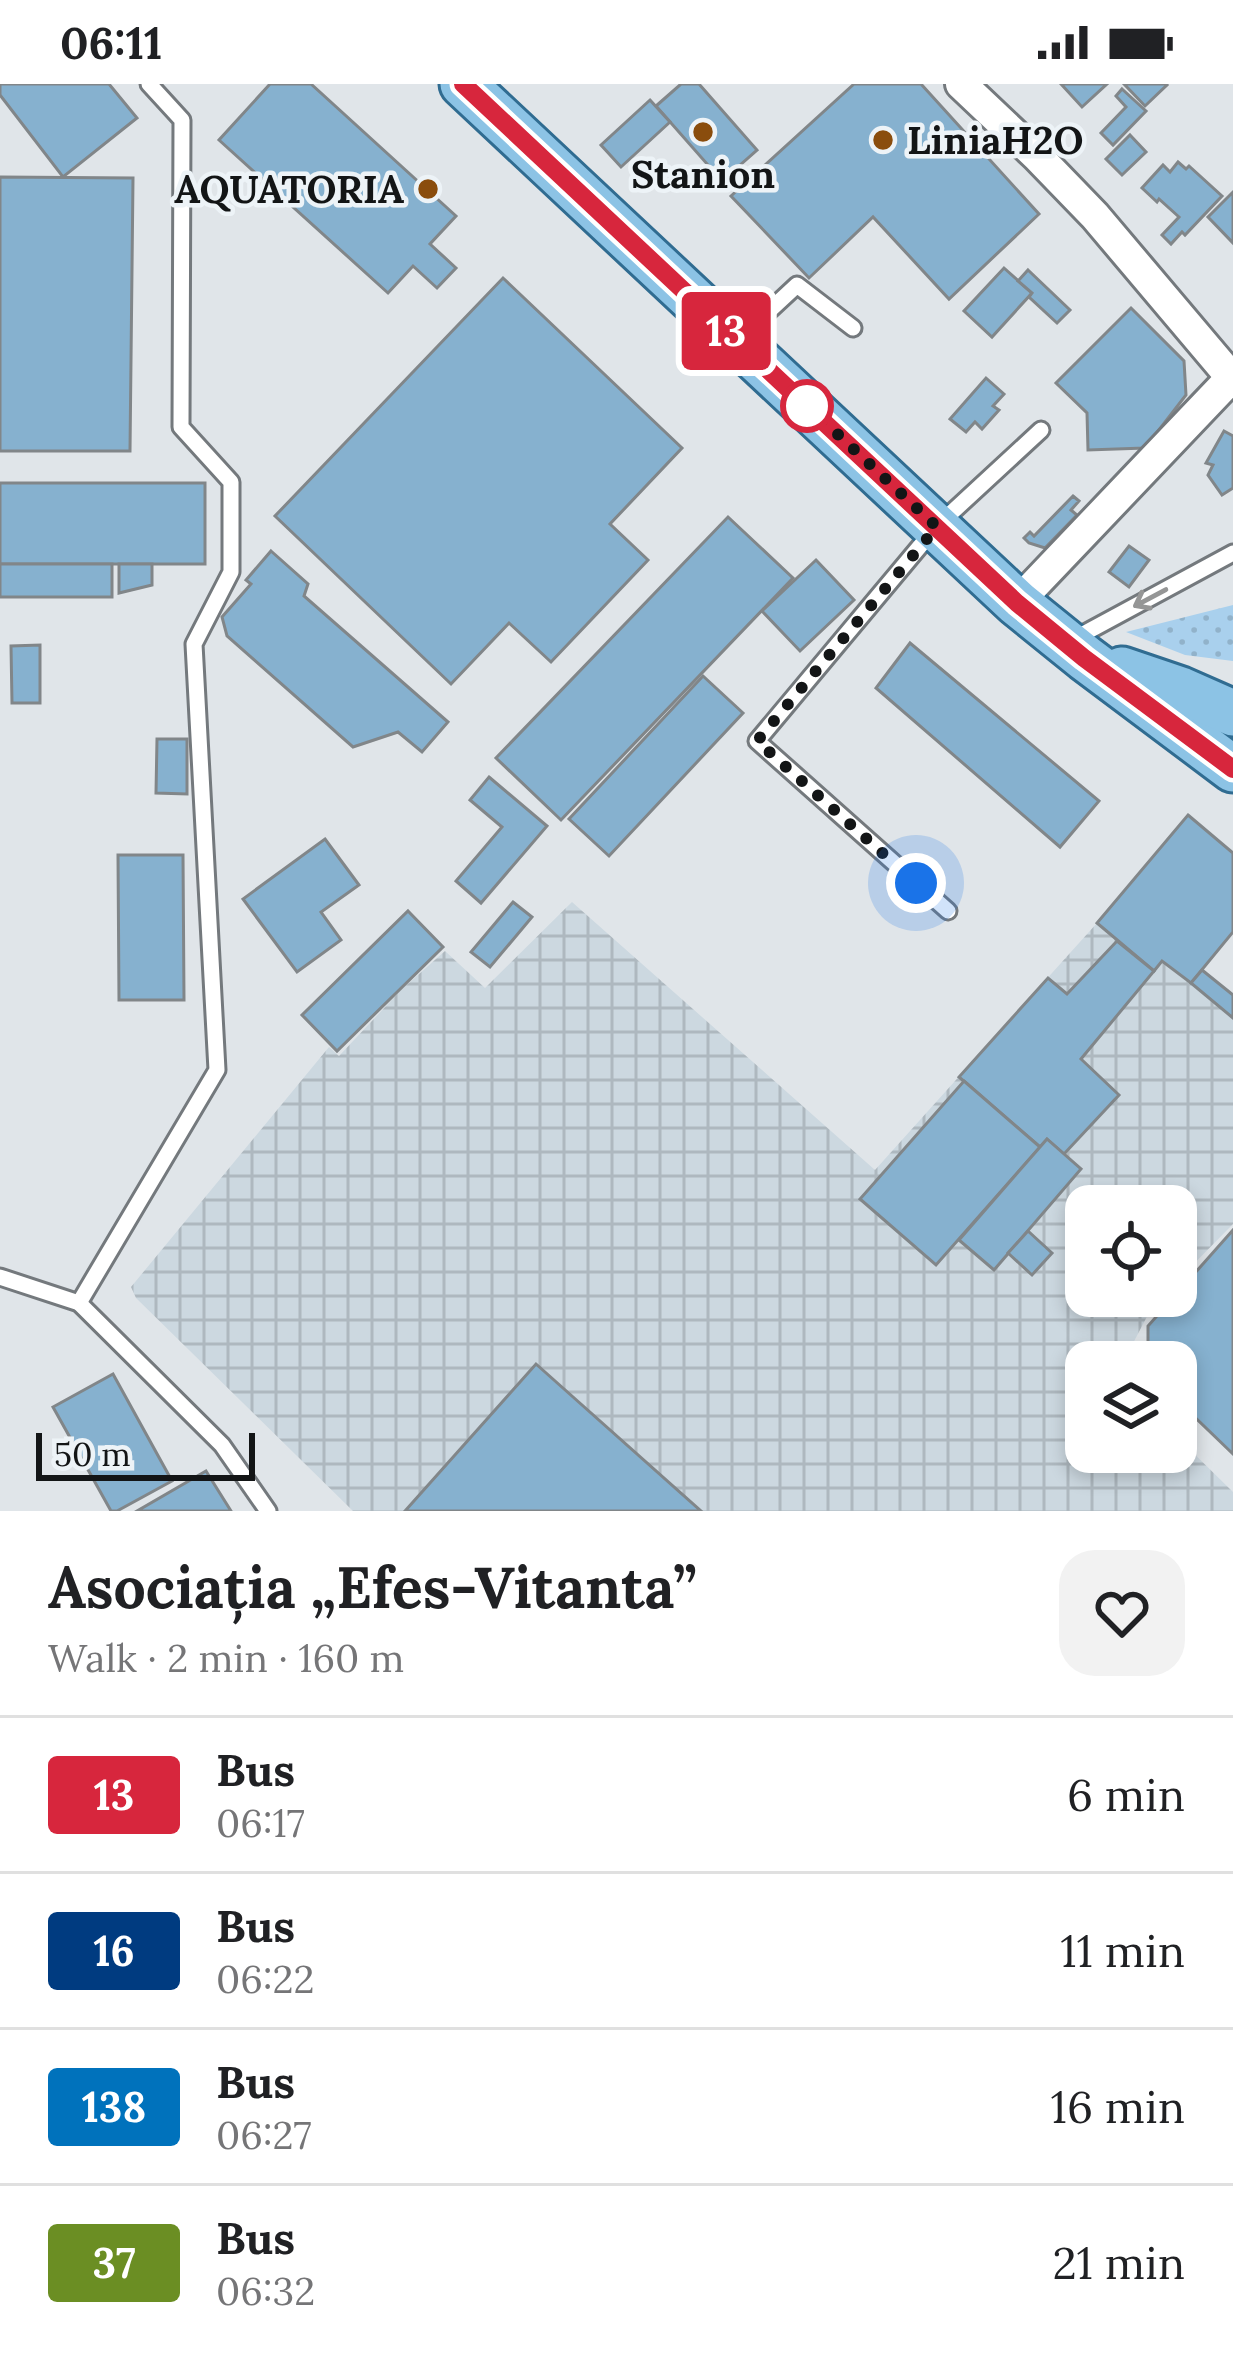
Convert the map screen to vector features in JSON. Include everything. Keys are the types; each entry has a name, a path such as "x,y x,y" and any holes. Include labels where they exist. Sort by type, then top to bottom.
{"main road":[{"path":"463,84 1017,603 1233,769"},
{"path":"1076,650 1233,713"},
{"path":"1181,690 1233,699"}],"street":[{"path":"961,84 1095,216 1232,376 1017,603"}],"lane":[{"path":"79,1303 217,1070 194,644 231,572 231,482 181,427 182,120 149,84"},
{"path":"737,340 797,286 853,328"},
{"path":"948,911 757,741 937,527 1041,430"},
{"path":"1076,650 1233,553"},
{"path":"0,1277 79,1303 222,1445 268,1511"}],"shaded area":[{"path":"1233,605 1233,661 1185,655 1126,632"},
{"path":"572,902 875,1170 1097,923 1153,971 1162,961 1233,1018 1233,1224 1197,1261 1197,1185 1065,1185 1065,1317 1147,1317 1134,1341 1065,1341 1065,1473 1197,1473 1197,1457 1233,1492 1233,1511 353,1511 136,1298 131,1287 329,1047 339,1056 445,951 485,988"}],"building":[{"path":"0,84 109,84 137,118 63,177 0,95"},
{"path":"270,84 311,84 456,216 430,244 456,268 437,288 413,266 388,293 219,140"},
{"path":"681,84 699,84 757,150 722,181 656,106"},
{"name":"LiniaH2O","path":"854,84 921,84 1039,214 949,299 873,217 809,278 731,196"},
{"path":"1061,84 1107,84 1082,107"},
{"path":"1124,84 1166,84 1167,85 1145,106"},
{"path":"1122,89 1146,111 1113,145 1101,133 1126,107 1116,96"},
{"path":"650,100 670,122 621,167 601,145"},
{"path":"1130,135 1146,152 1122,175 1106,159"},
{"path":"1178,162 1222,196 1171,244 1162,235 1179,217 1142,188 1163,165 1170,172"},
{"path":"0,177 133,178 130,451 0,451"},
{"path":"1233,192 1233,243 1208,217"},
{"path":"1004,268 1032,293 992,337 964,311"},
{"path":"1028,270 1070,310 1057,323 1018,281"},
{"path":"503,278 682,448 610,524 648,560 551,662 509,623 451,684 275,516"},
{"path":"1131,308 1184,361 1186,395 1145,448 1088,450 1087,413 1056,383"},
{"path":"986,378 1004,394 993,406 999,410 982,429 975,422 966,432 950,419"},
{"path":"1224,431 1233,436 1233,488 1222,495 1208,475 1213,465 1206,463"},
{"path":"0,483 205,483 205,564 0,564"},
{"path":"1073,496 1079,501 1071,510 1077,515 1045,548 1024,538 1030,532 1034,536"},
{"path":"728,517 793,578 561,820 496,758"},
{"path":"1129,546 1149,560 1129,587 1109,572"},
{"path":"271,551 308,584 304,596 448,722 422,752 398,732 353,747 227,636 222,617 251,584 246,580"},
{"path":"816,560 854,600 800,651 762,611"},
{"path":"0,564 112,564 112,597 0,597"},
{"path":"119,564 152,564 152,585 119,593"},
{"path":"910,643 1099,801 1060,847 876,688"},
{"path":"40,645 40,703 12,703 11,646"},
{"path":"703,676 743,713 609,856 569,819"},
{"path":"157,739 187,739 187,794 156,793"},
{"path":"489,777 547,826 481,903 456,881 502,827 470,800"},
{"path":"1188,815 1233,853 1233,932 1191,983 1162,961 1154,971 1097,923"},
{"path":"325,839 359,885 321,912 341,940 297,972 243,899"},
{"path":"118,855 183,855 184,1000 119,1000"},
{"path":"513,902 532,917 490,967 471,952"},
{"path":"408,911 443,947 337,1051 302,1015"},
{"path":"1117,941 1154,971 1081,1059 1119,1095 1064,1154 1047,1139 1040,1147 959,1077 1048,978 1067,994"},
{"path":"1202,970 1233,995 1233,1018 1191,983"},
{"path":"964,1081 1040,1147 936,1265 860,1199"},
{"path":"1047,1139 1081,1169 994,1270 959,1240"},
{"path":"1233,1230 1233,1454 1197,1419 1197,1341 1148,1341 1148,1326 1156,1317 1197,1317 1197,1271"},
{"path":"1028,1231 1052,1253 1032,1275 1008,1253"},
{"path":"536,1364 701,1511 405,1511"},
{"path":"113,1374 172,1481 117,1511 111,1511 53,1407"},
{"path":"206,1471 231,1511 137,1511"}],"bus line":[{"name":"13","path":"463,84 1017,603 1233,769"}],"place":[{"name":"Stanion","path":"703,132"},
{"name":"LiniaH2O","path":"883,140"},
{"name":"AQUATORIA","path":"428,189"}],"route":[{"path":"807,406 799,398 937,527 757,741 916,883"}]}
